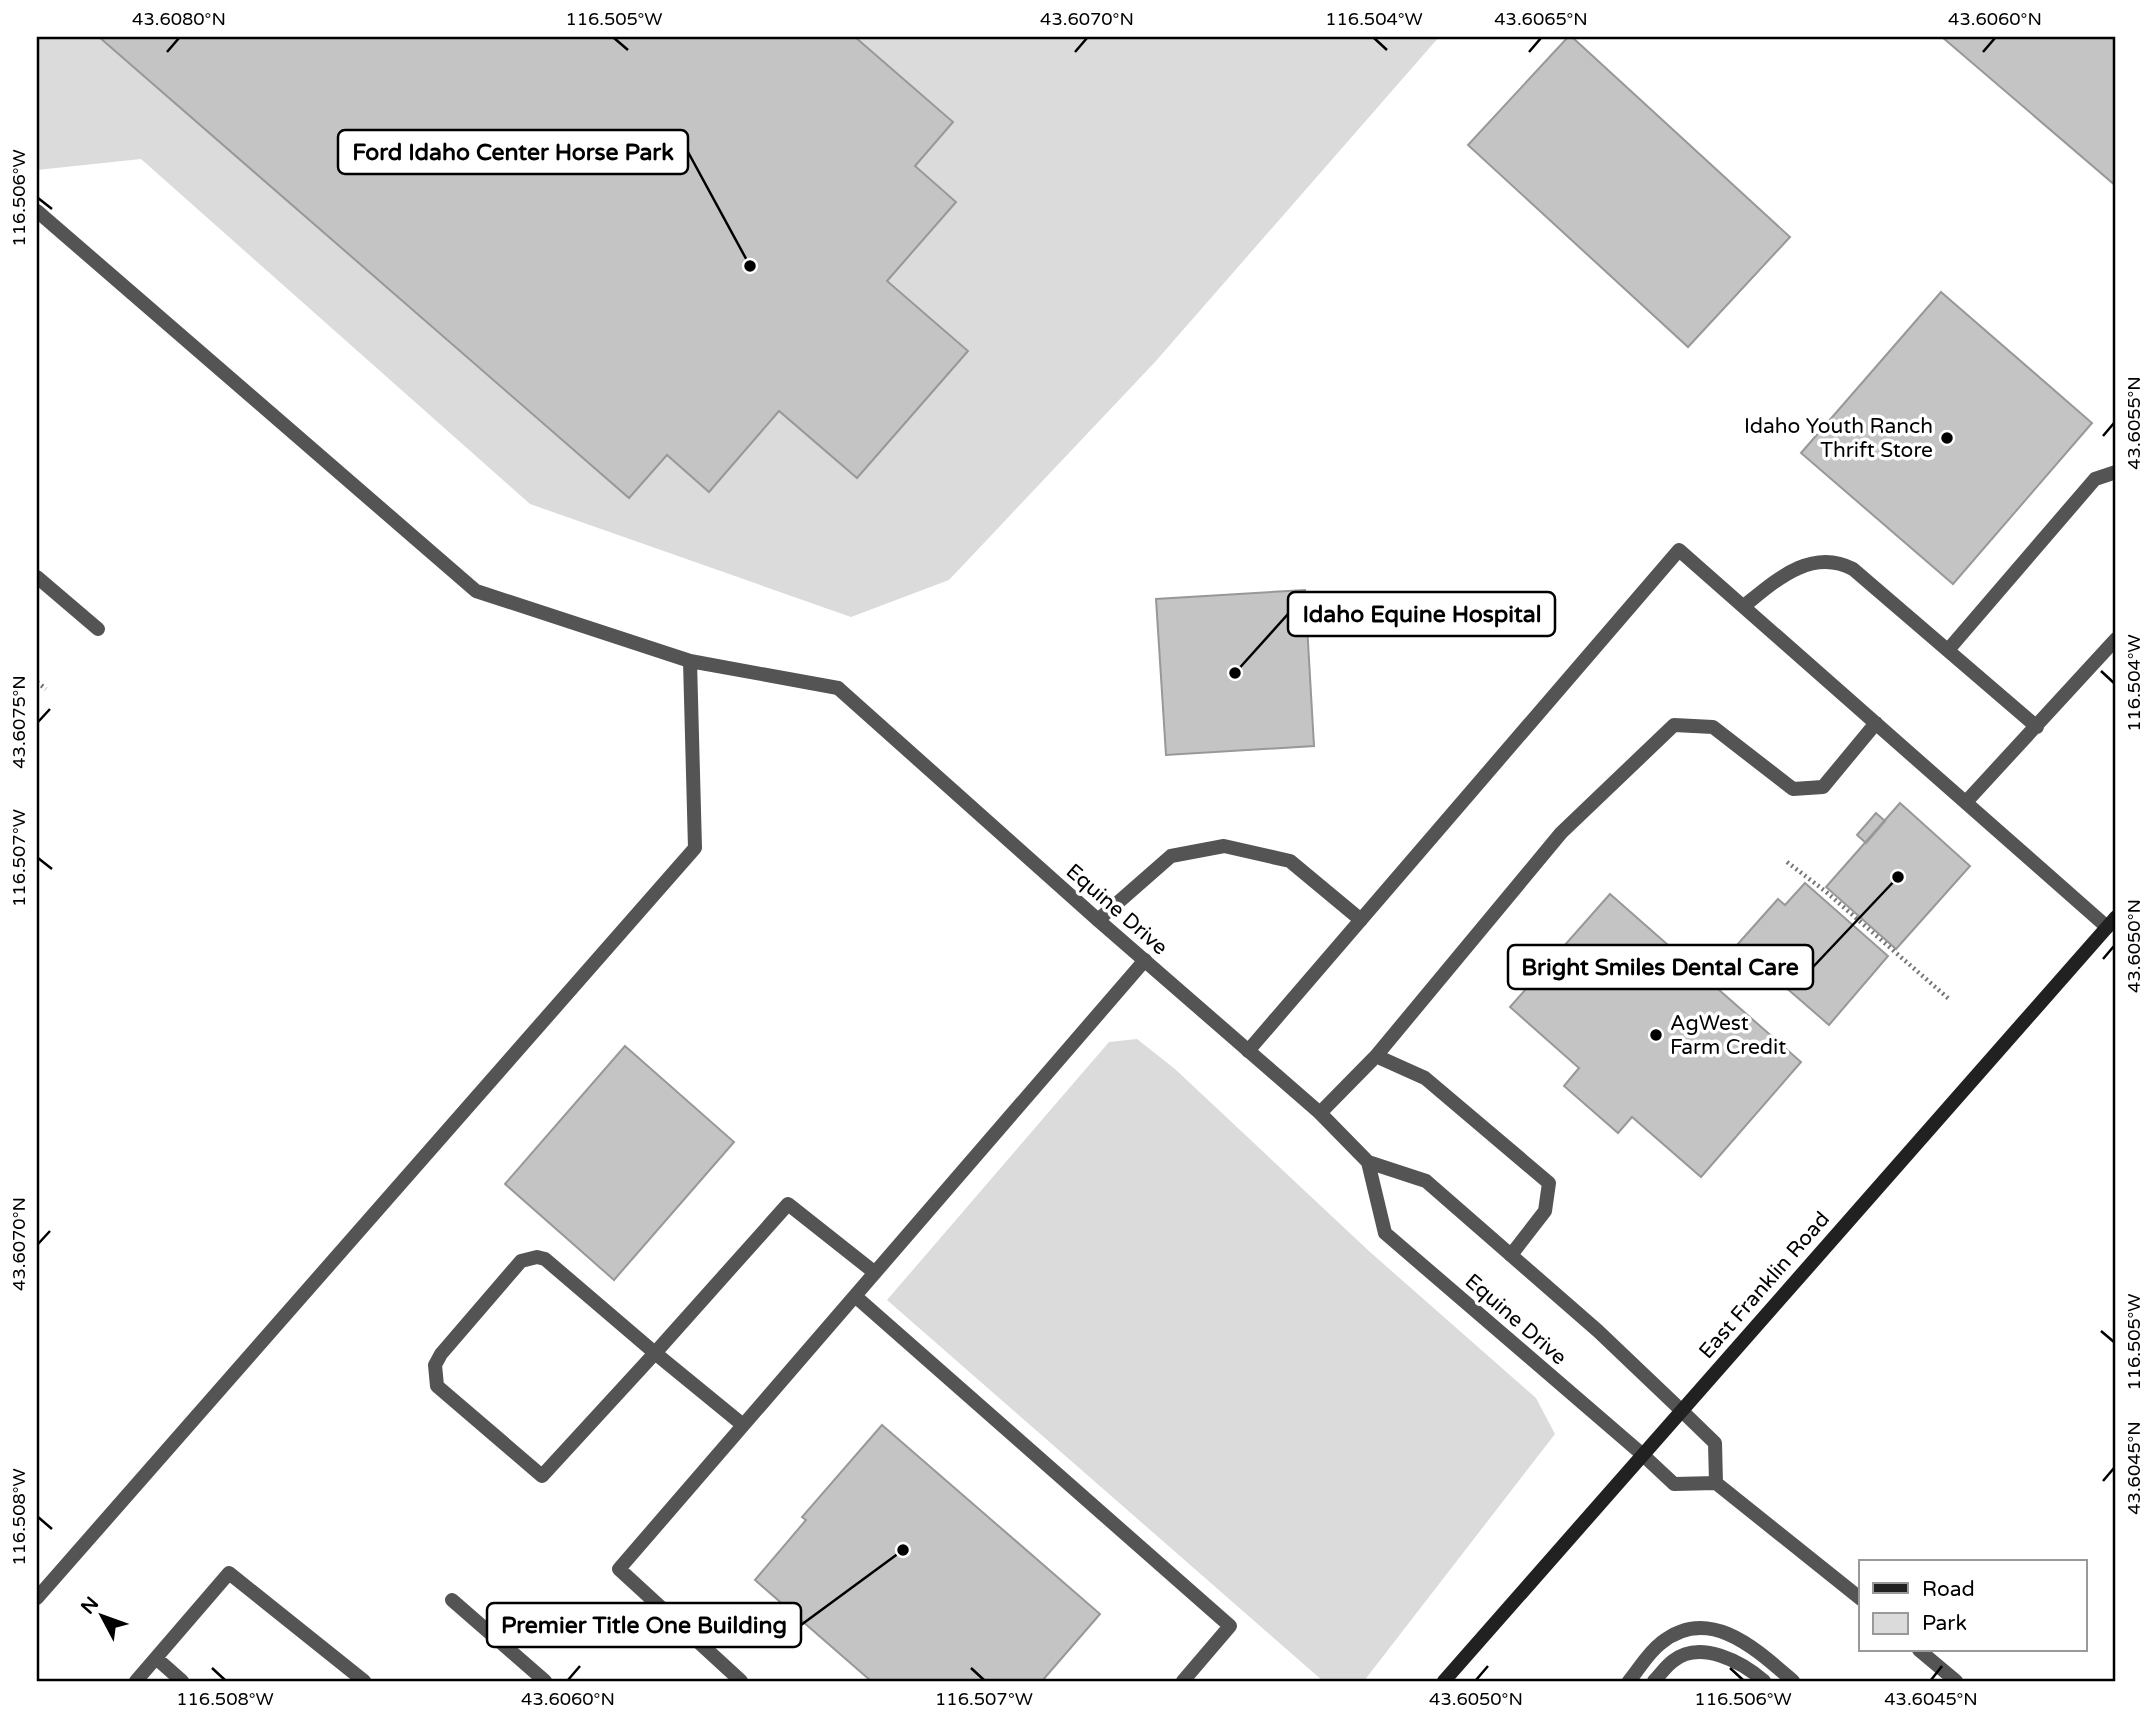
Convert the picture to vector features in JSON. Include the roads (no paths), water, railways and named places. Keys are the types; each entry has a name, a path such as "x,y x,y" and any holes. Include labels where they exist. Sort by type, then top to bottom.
{"main road":[{"name":"East Franklin Road","path":"1444,1681 2112,922"}],"street":[{"path":"37,211 476,591 690,661 695,848 37,1598"},
{"path":"1948,650 2095,479 2116,472"},
{"path":"1248,1051 1679,550 1966,802 2112,922"},
{"path":"1744,606 1783,574 1822,561 1838,561 1853,569 2037,727"},
{"path":"37,577 97,629"},
{"path":"1966,802 2116,639"},
{"name":"Equine Drive","path":"690,661 838,688 1320,1113 1368,1162 1426,1181 1598,1331 1715,1443 1716,1483 1674,1484 1385,1233 1368,1162"},
{"path":"1320,1113 1376,1056 1561,833 1674,725 1713,727 1793,789 1823,787 1877,723"},
{"path":"1098,920 1171,856 1224,846 1290,861 1361,920"},
{"path":"741,1681 619,1569 1145,960"},
{"path":"1376,1056 1425,1078 1549,1184 1545,1211 1511,1255"},
{"path":"743,1425 655,1353 545,1259 537,1257 521,1261 441,1354 435,1366 437,1386 542,1476 655,1353 788,1204 874,1272"},
{"path":"855,1296 1230,1626 1183,1681"},
{"path":"1716,1483 1859,1597"},
{"path":"136,1681 229,1573 364,1681"},
{"path":"452,1600 545,1681"},
{"path":"1629,1681 1659,1644 1682,1629 1711,1626 1752,1645 1793,1681"},
{"path":"1654,1681 1675,1659 1705,1651 1748,1667 1764,1681"},
{"path":"1921,1652 1956,1681"},
{"path":"156,1658 182,1681"}],"place":[{"name":"Ford Idaho Center Horse Park","path":"750,266"},
{"name":"Idaho Youth Ranch Thrift Store","path":"1947,438"},
{"name":"Idaho Equine Hospital","path":"1235,673"},
{"name":"Bright Smiles Dental Care","path":"1898,877"},
{"name":"AgWest Farm Credit","path":"1656,1035"},
{"name":"Premier Title One Building","path":"903,1550"}]}
